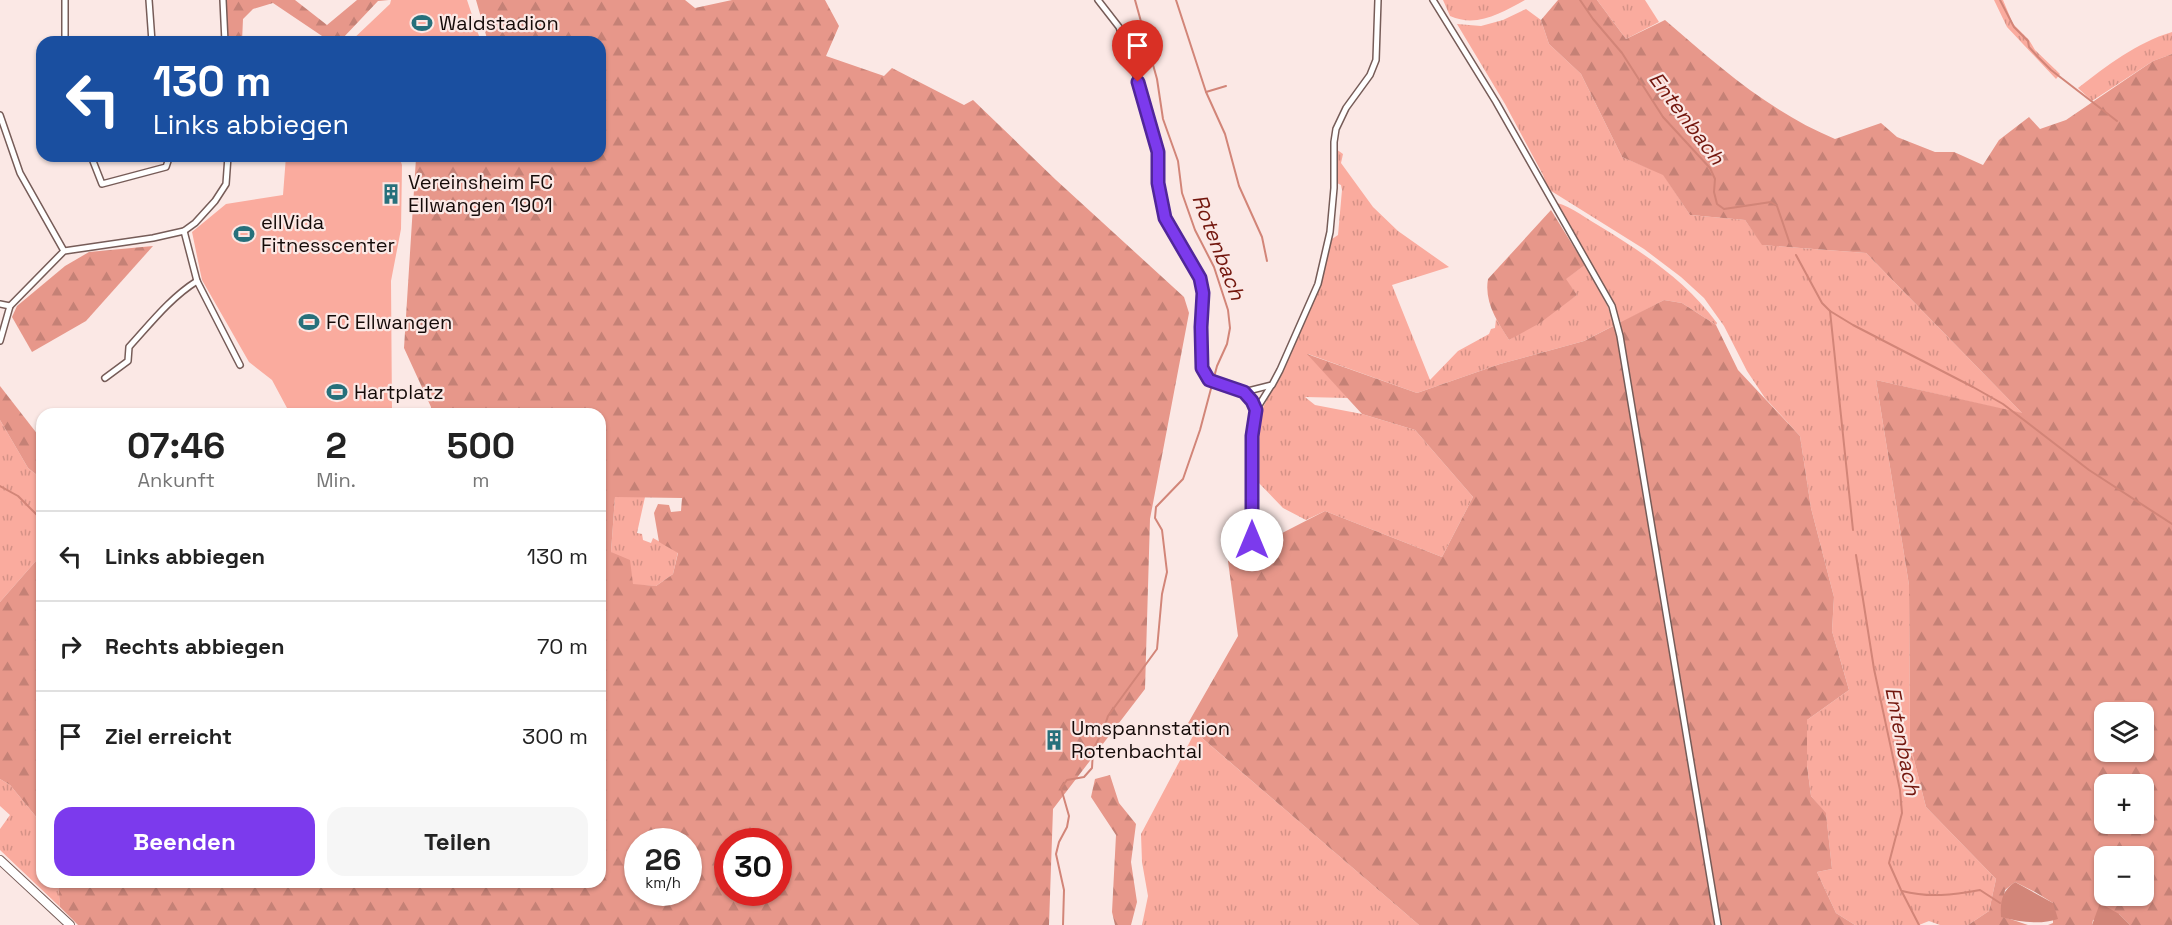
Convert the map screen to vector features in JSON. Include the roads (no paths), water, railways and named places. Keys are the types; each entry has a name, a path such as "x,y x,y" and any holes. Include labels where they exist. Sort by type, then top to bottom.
{"main road":[{"path":"0,860 70,925"}],"street":[{"path":"65,0 65,36"},
{"path":"149,0 152,36"},
{"path":"223,0 225,36"},
{"path":"1098,0 1119,27 1138,82 1158,152 1158,183 1165,218 1200,278 1203,293 1202,368 1209,380 1244,392 1256,410"},
{"path":"1252,540 1252,436 1256,410 1280,370 1318,285 1330,232 1336,129 1346,108 1370,75 1376,60 1378,0"},
{"path":"1434,0 1496,102 1612,306 1620,336 1718,925"},
{"path":"0,115 20,173 64,251"},
{"path":"0,141 8,139"},
{"path":"93,162 102,184 166,168 167,162"},
{"path":"0,341 10,306 64,251 153,238 184,231 195,223 215,201 226,184 228,162"},
{"path":"184,231 197,281 240,365"},
{"path":"105,378 128,361 129,347 170,302 197,281"},
{"path":"0,304 10,306"},
{"path":"1244,392 1272,385"}],"waterway":[{"name":"Rotenbach","path":"1105,725 1108,716 1157,649 1162,594 1167,572 1162,530 1155,518 1156,507 1183,479 1200,430 1217,366 1227,344 1230,328 1228,310 1214,267 1195,230 1182,193 1178,161 1163,119 1157,79 1135,0"},
{"path":"1176,0 1206,92 1225,134 1239,186 1262,237 1267,261"},
{"name":"Entenbach","path":"1580,0 1622,53 1663,117 1710,168 1715,179 1714,192 1717,204 1724,209 1771,202 1777,206 1790,244"},
{"path":"2000,0 2014,27 2028,41 2029,47 2038,57 2051,70 2117,121"},
{"path":"1206,92 1226,86"},
{"name":"Entenbach","path":"1796,255 1822,303 1830,311 1853,530"},
{"path":"1830,311 2003,404 2089,470 2172,524"},
{"path":"0,486 18,496 36,514"},
{"name":"Entenbach","path":"1856,555 1874,669 1900,790 1902,813 1889,863 1919,925"},
{"name":"Rotenbach","path":"1063,925 1064,890 1056,854 1069,816 1061,788 1067,780 1084,777 1092,768 1093,750 1101,734"},
{"path":"1902,891 1941,895 1980,890 2000,903"}],"place":[{"name":"Waldstadion","path":"422,23"},
{"name":"Vereinsheim FC Ellwangen 1901","path":"391,194"},
{"name":"ellVida Fitnesscenter","path":"244,234"},
{"name":"FC Ellwangen","path":"309,322"},
{"name":"Hartplatz","path":"337,392"},
{"name":"Umspannstation Rotenbachtal","path":"1054,740"}]}
